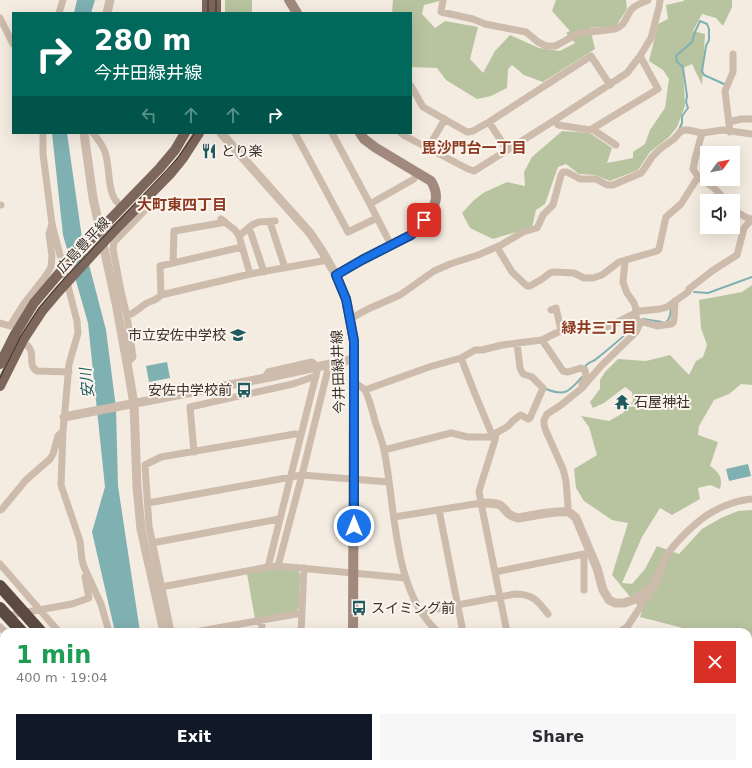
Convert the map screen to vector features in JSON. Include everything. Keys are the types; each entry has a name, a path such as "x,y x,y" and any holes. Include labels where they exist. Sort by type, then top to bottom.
{"highway":[{"path":"0,586 37,628"},
{"path":"0,608 18,628"}],"main road":[{"path":"207,0 207,12"},
{"path":"216,0 216,12"},
{"path":"289,0 296,12"},
{"name":"広島豊平線","path":"0,364 15,334 34,303 65,267 159,169 175,150 184,134"},
{"name":"広島豊平線","path":"0,386 23,340 42,311 170,174 183,158 198,134"},
{"path":"336,275 411,235 436,204 435,188 430,181 376,148 364,139 361,134"},
{"name":"今井田緑井線","path":"336,275 346,299 354,341 353,628"}],"street":[{"path":"59,12 63,0"},
{"path":"107,12 110,0"},
{"path":"443,0 441,12 473,19 485,24 526,32 538,42 546,46 555,46 574,35 582,33 620,28 624,24 631,10 636,5 648,0"},
{"path":"402,134 468,170 474,171 627,73 651,38 660,0"},
{"path":"0,18 12,42"},
{"path":"730,132 725,91 734,68 733,54"},
{"path":"412,88 424,107 467,132 473,131 489,122 591,56 610,85"},
{"path":"555,120 558,125 590,130 658,89 640,56"},
{"path":"428,148 445,119"},
{"path":"729,122 741,119 752,119"},
{"path":"489,122 507,150"},
{"path":"592,128 616,145"},
{"path":"350,319 368,308 400,295 434,271 501,246 522,232 537,228 542,214 553,205 563,172 567,172 580,179 596,179 607,185 613,186 641,173 652,157 660,149 684,130 702,133 723,130 752,134"},
{"path":"702,133 693,169 698,177 713,187 719,194"},
{"path":"0,616 72,604 89,598 80,541 61,485 63,431 68,372 78,333 70,280 52,224 43,154 42,134"},
{"path":"84,134 99,232 124,342 132,405 141,529 163,628"},
{"path":"94,134 100,141 106,153 114,198 117,202"},
{"path":"222,134 310,233 336,275"},
{"path":"296,134 348,232 377,218"},
{"path":"333,134 391,245"},
{"path":"370,204 414,179 417,173"},
{"path":"496,247 512,272 527,286 530,286 553,272 574,273 584,278 593,278 602,275 619,262 657,251 659,249 666,217 681,204 698,177"},
{"path":"127,363 133,357 128,316 121,291 113,249 114,242 147,208"},
{"path":"365,390 429,367 462,358 475,350 542,340 561,330 603,329 635,313 667,307 688,292 689,289 737,255 744,228 751,220 740,214"},
{"path":"173,263 174,230 221,223 222,220 235,230 239,236 250,274"},
{"path":"239,236 252,225 259,222 273,221 285,268"},
{"path":"0,323 10,326 23,305 51,267 52,256 49,234 52,224"},
{"path":"248,228 264,272"},
{"path":"161,296 160,266 242,247"},
{"path":"128,316 161,296 250,274 328,260"},
{"path":"566,512 568,507 566,481 563,470 544,425 544,420 547,414 572,397 582,388 606,360 636,332 639,326 635,313 636,309 634,302 627,293 623,282 625,261"},
{"path":"638,323 643,322 657,326 671,324 674,319 675,301"},
{"path":"551,310 556,308 561,330"},
{"path":"542,340 563,371 568,372 581,368 585,370 586,375 584,381 572,397"},
{"path":"506,628 479,491 496,433 521,415 528,419 530,418 543,388 532,377 523,374 520,368 517,343"},
{"path":"27,345 31,351 33,369 36,371 68,372"},
{"path":"462,358 475,394 494,438"},
{"path":"194,452 190,407 293,384 329,365 354,359"},
{"path":"278,566 329,365"},
{"path":"64,417 265,378 317,372"},
{"path":"268,567 317,372"},
{"path":"354,382 365,390 384,450 400,556 406,578 422,613 434,628"},
{"path":"0,510 26,480 50,459 58,436 63,431"},
{"path":"384,450 451,433 468,437 494,438"},
{"path":"170,628 148,526 145,465 161,457 295,434 301,435"},
{"path":"148,503 302,475 389,482"},
{"path":"394,517 481,503 495,503 501,506 512,517 518,518 558,512 572,514 576,518 587,554 597,568 603,590 609,600 615,603 624,603 633,600 653,587 665,558 677,543 696,524 714,511 741,500 752,499"},
{"path":"439,510 462,628"},
{"path":"152,543 279,519"},
{"path":"495,572 587,554"},
{"path":"584,590 587,554"},
{"path":"0,564 56,628"},
{"path":"161,587 278,566 406,578"},
{"path":"84,567 102,604 108,628"},
{"path":"301,628 304,568"},
{"path":"625,628 649,594 648,590"},
{"path":"422,613 426,611 521,594 536,599 548,614"},
{"path":"217,628 302,613"},
{"path":"261,620 261,628"},
{"path":"225,768 233,768"}],"green space":[{"path":"225,0 252,0 252,12 225,12"},
{"path":"393,0 440,0 424,5 422,14 435,28 445,21 478,27 470,59 483,73 495,51 510,35 539,48 560,51 575,43 566,33 570,31 552,11 556,0 626,0 627,9 616,26 590,28 595,49 543,82 524,75 512,65 508,69 507,88 491,96 477,99 446,80 437,68 412,67 412,12 392,12"},
{"path":"684,0 732,0 732,7 723,26 716,18 702,14 693,31 705,34 702,85 692,64 683,68 685,106 677,127 669,137 650,152 638,170 610,181 595,175 579,174 566,164 558,167 545,204 536,210 532,227 493,239 470,228 462,213 473,201 483,193 507,182 525,186 524,172 532,157 562,131 590,133 612,148 607,163 633,158 633,152 645,144 650,130 665,108 669,79 663,70 649,61 658,24 668,19 666,5"},
{"path":"752,285 752,385 741,384 729,394 714,400 699,426 698,435 718,442 710,466 721,478 720,489 710,485 698,488 700,499 672,515 660,508 642,537 622,583 632,584 645,569 657,546 679,554 702,529 721,518 738,511 752,510 752,628 683,628 640,617 642,611 612,575 628,523 612,520 584,501 576,488 574,469 597,455 589,427 581,416 609,421 623,413 633,401 632,392 625,387 604,403 593,408 590,402 600,389 600,380 605,372 618,359 646,361 670,355 689,375 696,361 703,357 707,345 701,328 699,300 742,292"},
{"path":"277,569 298,571 300,574 299,608 295,612 255,619 247,574"}],"water":[{"path":"77,0 95,0 91,12 74,12"},
{"path":"52,134 67,134 82,238 106,330 116,408 118,486 139,628 114,628 92,532 105,487 88,323 63,235"},
{"path":"167,362 170,378 149,382 146,366"},
{"path":"748,464 751,476 729,481 726,469"}],"waterway":[{"path":"679,130 682,123 682,116 688,108 686,102 687,96 683,68 677,62 676,56 692,42 700,21 707,24 709,29 709,40 706,46 702,71 704,75 724,84"},
{"path":"694,292 708,293 752,277"},
{"path":"666,322 670,318 671,308"},
{"path":"643,319 662,322"},
{"path":"585,367 617,342 636,323"},
{"path":"545,390 558,392 567,391 582,377"}],"tram line":[{"path":"208,0 208,12"},
{"path":"216,0 216,12"},
{"path":"0,378 21,336 39,308 64,279 177,159 194,134"}],"place":[{"name":"とり楽","path":"209,151"},
{"name":"市立安佐中学校","path":"238,335"},
{"name":"安佐中学校前","path":"244,390"},
{"name":"石屋神社","path":"622,402"},
{"name":"スイミング前","path":"359,608"}],"district":[{"name":"毘沙門台一丁目","path":"474,148"},
{"name":"大町東四丁目","path":"182,205"},
{"name":"緑井三丁目","path":"599,328"}],"route":[{"path":"354,526 354,341 346,299 336,275 411,235 418,229 424,220"}],"water label":[{"name":"安川","path":"87,383"}]}
